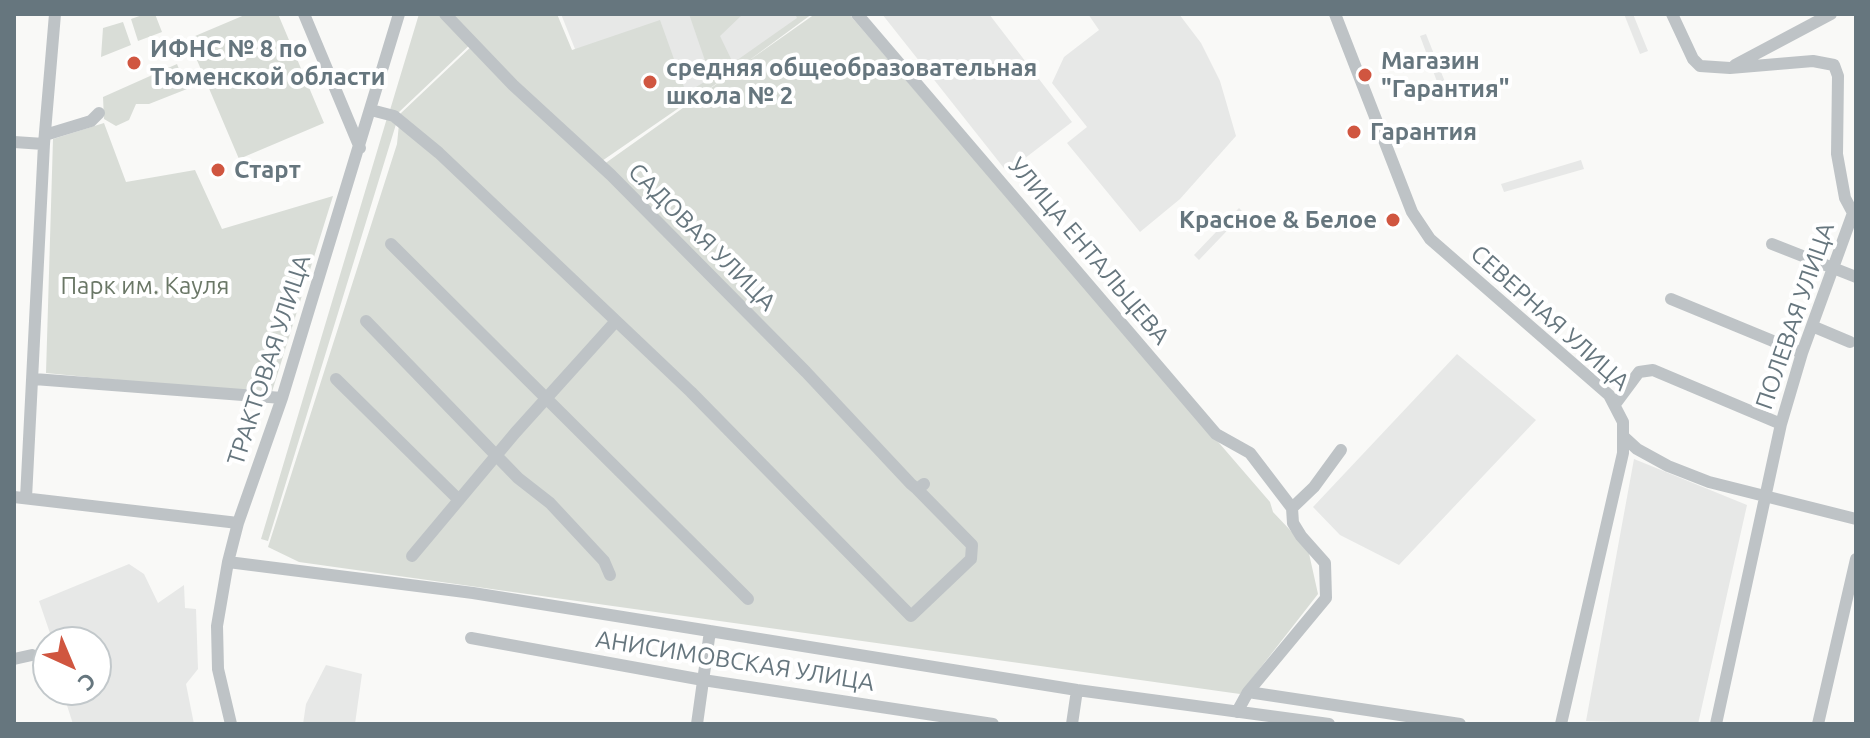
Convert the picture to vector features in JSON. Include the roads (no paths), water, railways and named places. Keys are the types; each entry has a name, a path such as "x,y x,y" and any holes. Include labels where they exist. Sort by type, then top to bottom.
{"street":[{"path":"55,14 44,140 34,379 20,497 238,523"},
{"path":"304,14 360,148"},
{"name":"ТРАКТОВАЯ УЛИЦА","path":"231,724 217,655 217,626 228,562 238,523 282,398 399,14"},
{"name":"САДОВАЯ УЛИЦА","path":"445,14 513,85 611,175 920,486 972,545 971,559 911,616 616,321"},
{"name":"УЛИЦА ЕНТАЛЬЦЕВА","path":"857,14 1216,434 1250,453 1292,508 1293,523 1301,536 1325,563 1326,598 1248,692 1237,712"},
{"name":"СЕВЕРНАЯ УЛИЦА","path":"1335,14 1412,212 1430,239 1616,403 1625,438 1561,724"},
{"name":"ПОЛЕВАЯ УЛИЦА","path":"1672,14 1693,59 1700,66 1730,68 1813,61 1834,65 1838,76 1837,154 1845,198 1853,213 1802,353 1781,424 1716,724"},
{"path":"1730,68 1831,14"},
{"path":"371,110 394,116 439,153 616,321 546,397 412,556"},
{"path":"14,142 44,140 91,121 99,113"},
{"path":"391,244 748,599"},
{"path":"1772,244 1856,277"},
{"path":"1671,299 1802,353"},
{"path":"366,321 496,455 550,503 604,561 610,575"},
{"path":"1812,326 1850,342"},
{"path":"1616,403 1639,372 1653,370 1781,424"},
{"path":"34,379 282,398"},
{"path":"336,379 459,500"},
{"path":"1625,438 1637,449 1668,466 1763,497 1856,519"},
{"path":"1292,508 1314,487 1341,450"},
{"path":"1818,724 1856,559"},
{"path":"228,562 473,593 1077,690 1329,724"},
{"path":"697,724 710,631"},
{"name":"АНИСИМОВСКАЯ УЛИЦА","path":"471,638 703,680 993,724"},
{"path":"14,659 32,655"},
{"path":"1072,724 1077,690"},
{"path":"1248,692 1460,724"}],"place":[{"name":"ИФНС № 8 по Тюменской области","path":"134,63"},
{"name":"Магазин \"Гарантия\"","path":"1365,75"},
{"name":"средняя общеобразовательная школа № 2","path":"650,82"},
{"name":"Гарантия","path":"1354,132"},
{"name":"Старт","path":"218,170"},
{"name":"Красное & Белое","path":"1393,220"}],"park label":[{"name":"Парк им. Кауля","path":"145,286"}]}
